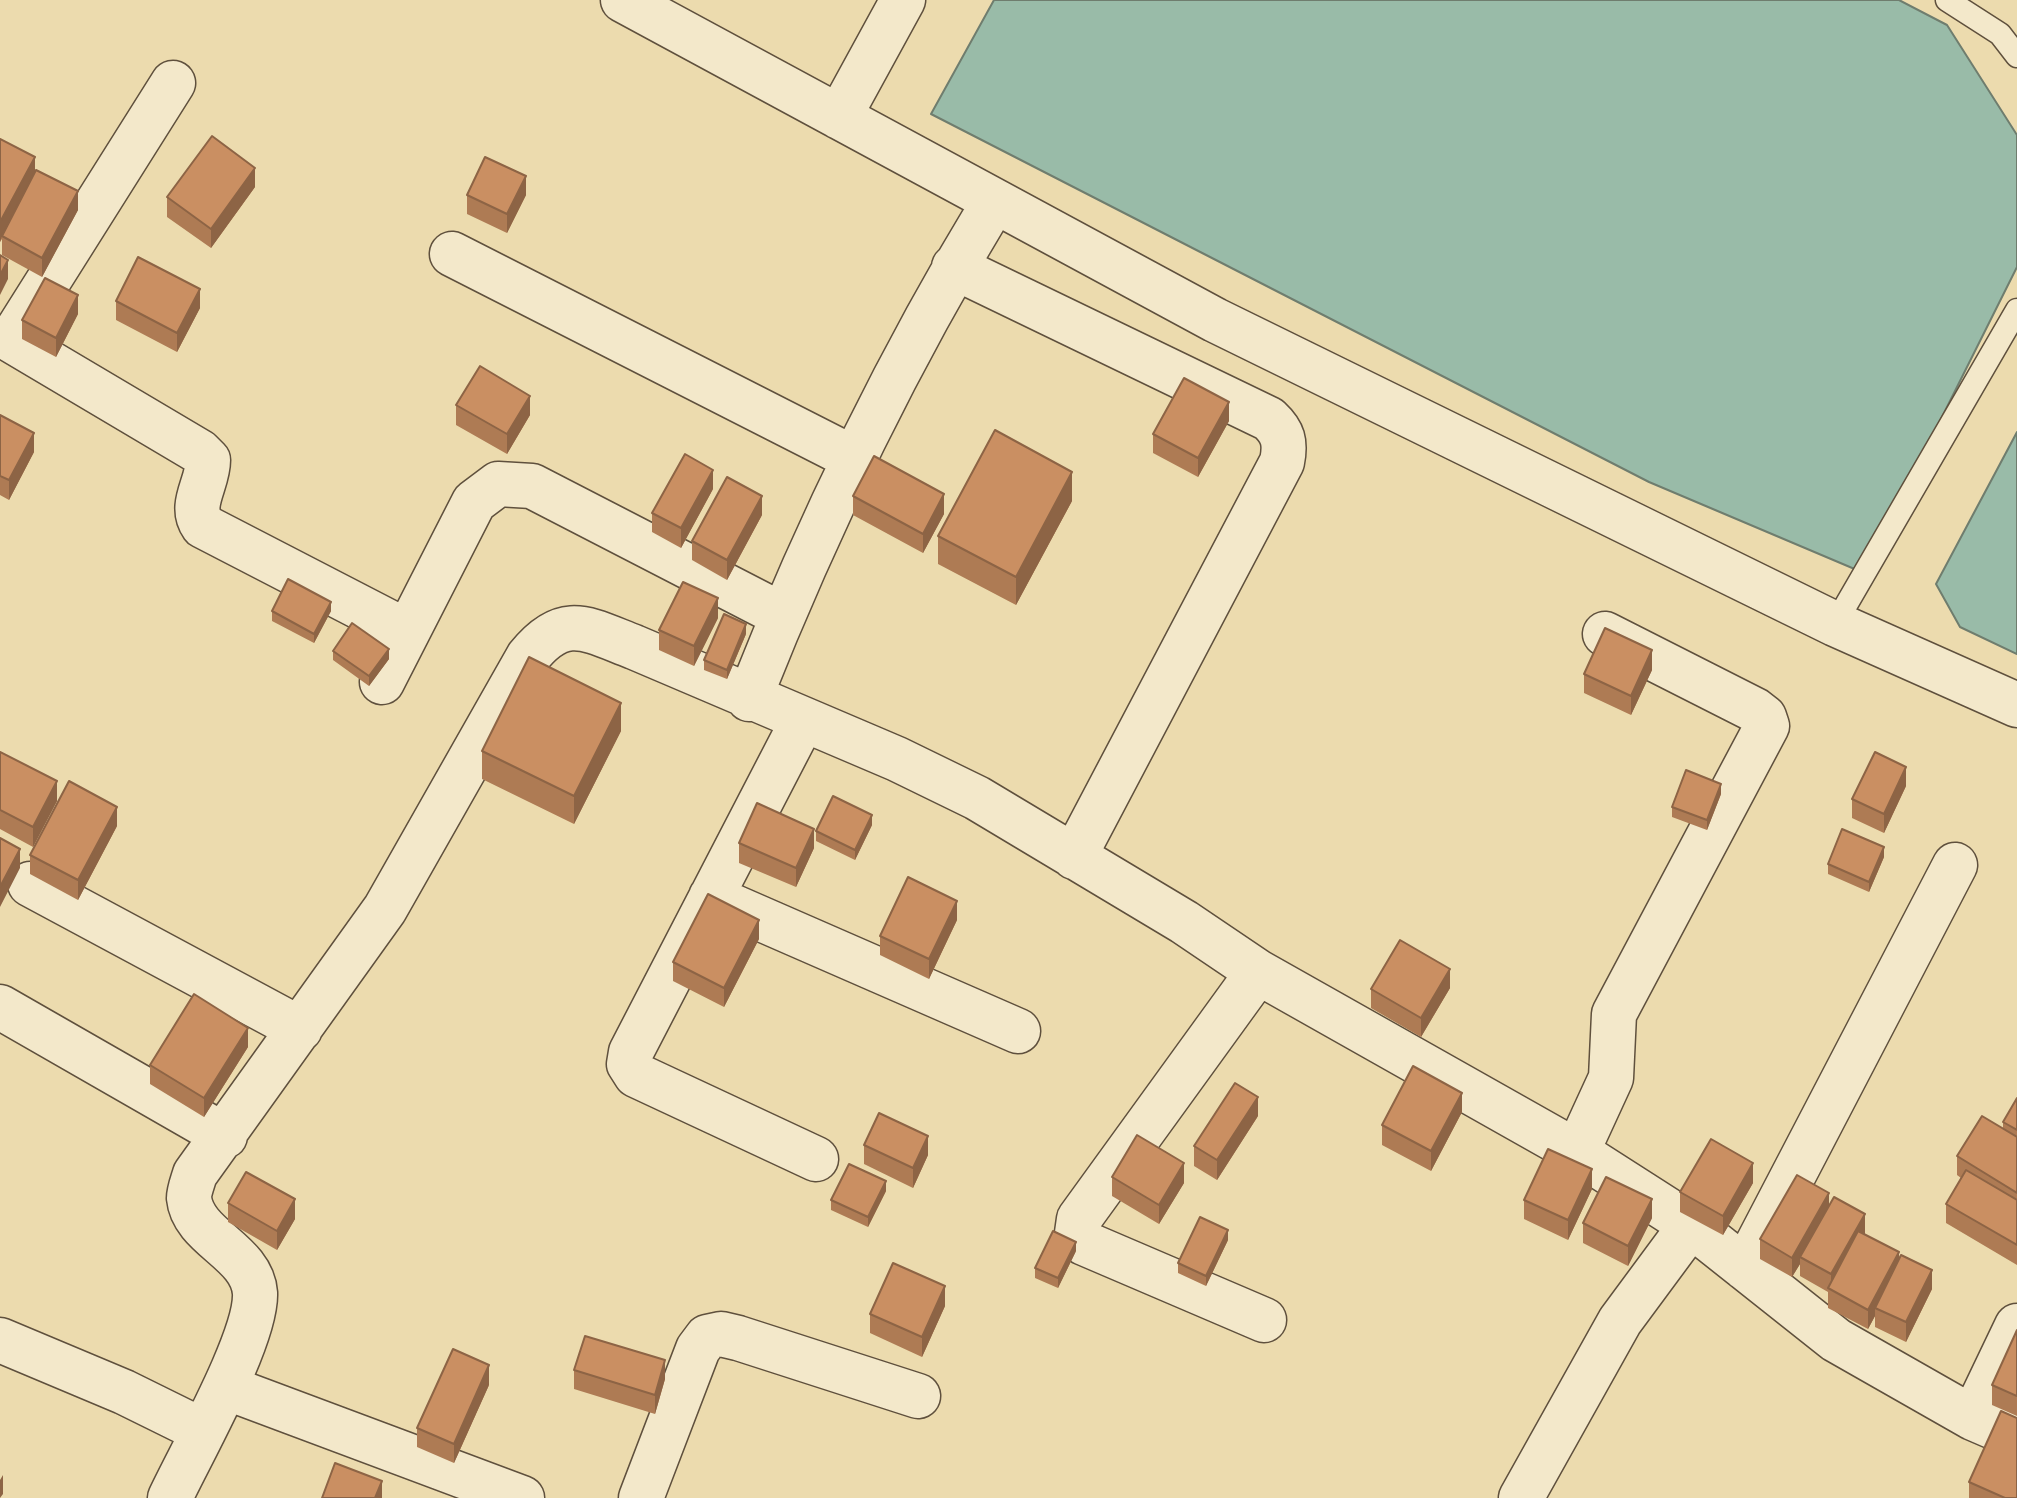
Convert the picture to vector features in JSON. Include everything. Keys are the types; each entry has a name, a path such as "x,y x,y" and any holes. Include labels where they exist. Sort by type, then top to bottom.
{"street":[{"path":"623,0 1215,320 1835,624 2017,705"},
{"path":"839,117 903,0"},
{"path":"173,83 4,350 200,452 208,460 208,472 196,505 196,516 203,526 406,631"},
{"path":"749,699 782,615 853,458 954,267 994,202"},
{"path":"452,254 853,458"},
{"path":"954,267 1269,419 1281,430 1285,446 1282,462 1074,857"},
{"path":"382,682 474,502 498,484 532,486 782,615"},
{"path":"170,1498 201,1430 225,1387 250,1321 255,1291 243,1263 197,1219 189,1198 195,1174 385,909 528,657 544,637 565,627 595,632 897,759 977,798 1258,972 1577,1152 1691,1225 1836,1340 1973,1418 2017,1437"},
{"path":"1577,1152 1611,1078 1614,1014 1767,726 1764,717 1755,710 1605,634"},
{"path":"803,720 631,1052 629,1064 636,1075 816,1159"},
{"path":"1745,1268 1955,865"},
{"path":"30,884 300,1029"},
{"path":"711,897 1018,1031"},
{"path":"1258,972 1079,1219 1077,1233 1084,1243 1264,1320"},
{"path":"0,1007 225,1136"},
{"path":"1521,1498 1620,1321 1691,1225"},
{"path":"1973,1418 2017,1326"},
{"path":"641,1498 698,1349 707,1337 721,1334 738,1338 918,1396"},
{"path":"0,1340 124,1392 201,1430"},
{"path":"225,1387 522,1498"}],"lane":[{"path":"1947,0 2000,34 2017,56"},
{"path":"1835,624 2017,310"}],"shaded area":[{"path":"994,0 1899,0 1947,25 2017,135 2017,267 1864,573 1649,482 931,114"},
{"path":"2017,432 2017,654 1960,627 1936,584"}],"building":[{"path":"212,136 255,168 211,229 167,197"},
{"path":"0,139 35,157 0,222"},
{"path":"485,157 526,176 507,214 467,195"},
{"path":"36,170 78,191 42,258 2,236"},
{"path":"0,255 8,260 0,275"},
{"path":"138,257 200,289 177,333 116,301"},
{"path":"45,278 78,295 56,338 22,320"},
{"path":"480,366 530,396 507,434 456,405"},
{"path":"1184,378 1229,402 1198,458 1153,434"},
{"path":"0,415 34,433 9,480 0,476"},
{"path":"995,430 1072,472 1016,577 938,536"},
{"path":"685,454 713,470 681,528 652,513"},
{"path":"874,456 944,494 923,534 853,496"},
{"path":"727,477 762,496 727,560 692,541"},
{"path":"288,579 331,602 314,634 272,611"},
{"path":"683,582 718,598 694,646 659,630"},
{"path":"724,614 746,624 727,670 704,660"},
{"path":"352,623 389,649 369,676 333,651"},
{"path":"1605,628 1652,650 1631,696 1584,674"},
{"path":"529,657 621,703 574,796 482,751"},
{"path":"0,752 57,781 33,827 0,810"},
{"path":"1875,752 1906,767 1884,814 1852,799"},
{"path":"1686,770 1721,784 1707,820 1672,807"},
{"path":"69,781 117,807 78,880 30,855"},
{"path":"833,796 872,815 855,850 816,831"},
{"path":"757,803 814,829 796,868 739,843"},
{"path":"1842,829 1884,847 1869,882 1828,864"},
{"path":"0,838 20,849 0,887"},
{"path":"908,877 957,901 929,959 880,936"},
{"path":"708,894 759,920 724,988 673,962"},
{"path":"1400,940 1450,969 1421,1018 1371,989"},
{"path":"194,994 248,1028 204,1098 150,1065"},
{"path":"1413,1066 1462,1093 1431,1151 1382,1125"},
{"path":"1235,1083 1258,1097 1217,1160 1194,1146"},
{"path":"2017,1098 2017,1130 2003,1122"},
{"path":"879,1113 928,1136 913,1168 864,1145"},
{"path":"1982,1116 2017,1137 2017,1193 1957,1156"},
{"path":"1137,1135 1184,1163 1159,1205 1112,1177"},
{"path":"1711,1139 1753,1163 1723,1216 1680,1192"},
{"path":"1548,1149 1592,1169 1568,1220 1524,1200"},
{"path":"849,1164 886,1181 868,1217 831,1200"},
{"path":"1966,1170 2017,1200 2017,1245 1946,1204"},
{"path":"246,1172 295,1199 277,1231 228,1203"},
{"path":"1797,1175 1829,1193 1792,1258 1760,1239"},
{"path":"1606,1177 1652,1199 1628,1246 1583,1223"},
{"path":"1834,1197 1865,1214 1831,1274 1800,1257"},
{"path":"1200,1217 1228,1230 1206,1276 1178,1263"},
{"path":"1053,1231 1076,1242 1058,1278 1035,1268"},
{"path":"1858,1231 1899,1252 1868,1310 1828,1288"},
{"path":"1901,1255 1932,1270 1906,1322 1875,1308"},
{"path":"893,1263 945,1286 922,1337 870,1314"},
{"path":"2017,1330 2017,1396 1992,1385"},
{"path":"585,1336 665,1360 655,1395 574,1370"},
{"path":"453,1349 489,1365 454,1444 417,1428"},
{"path":"2001,1411 2017,1418 2017,1498 2005,1498 1969,1482"},
{"path":"335,1463 382,1481 375,1498 322,1498"}]}
